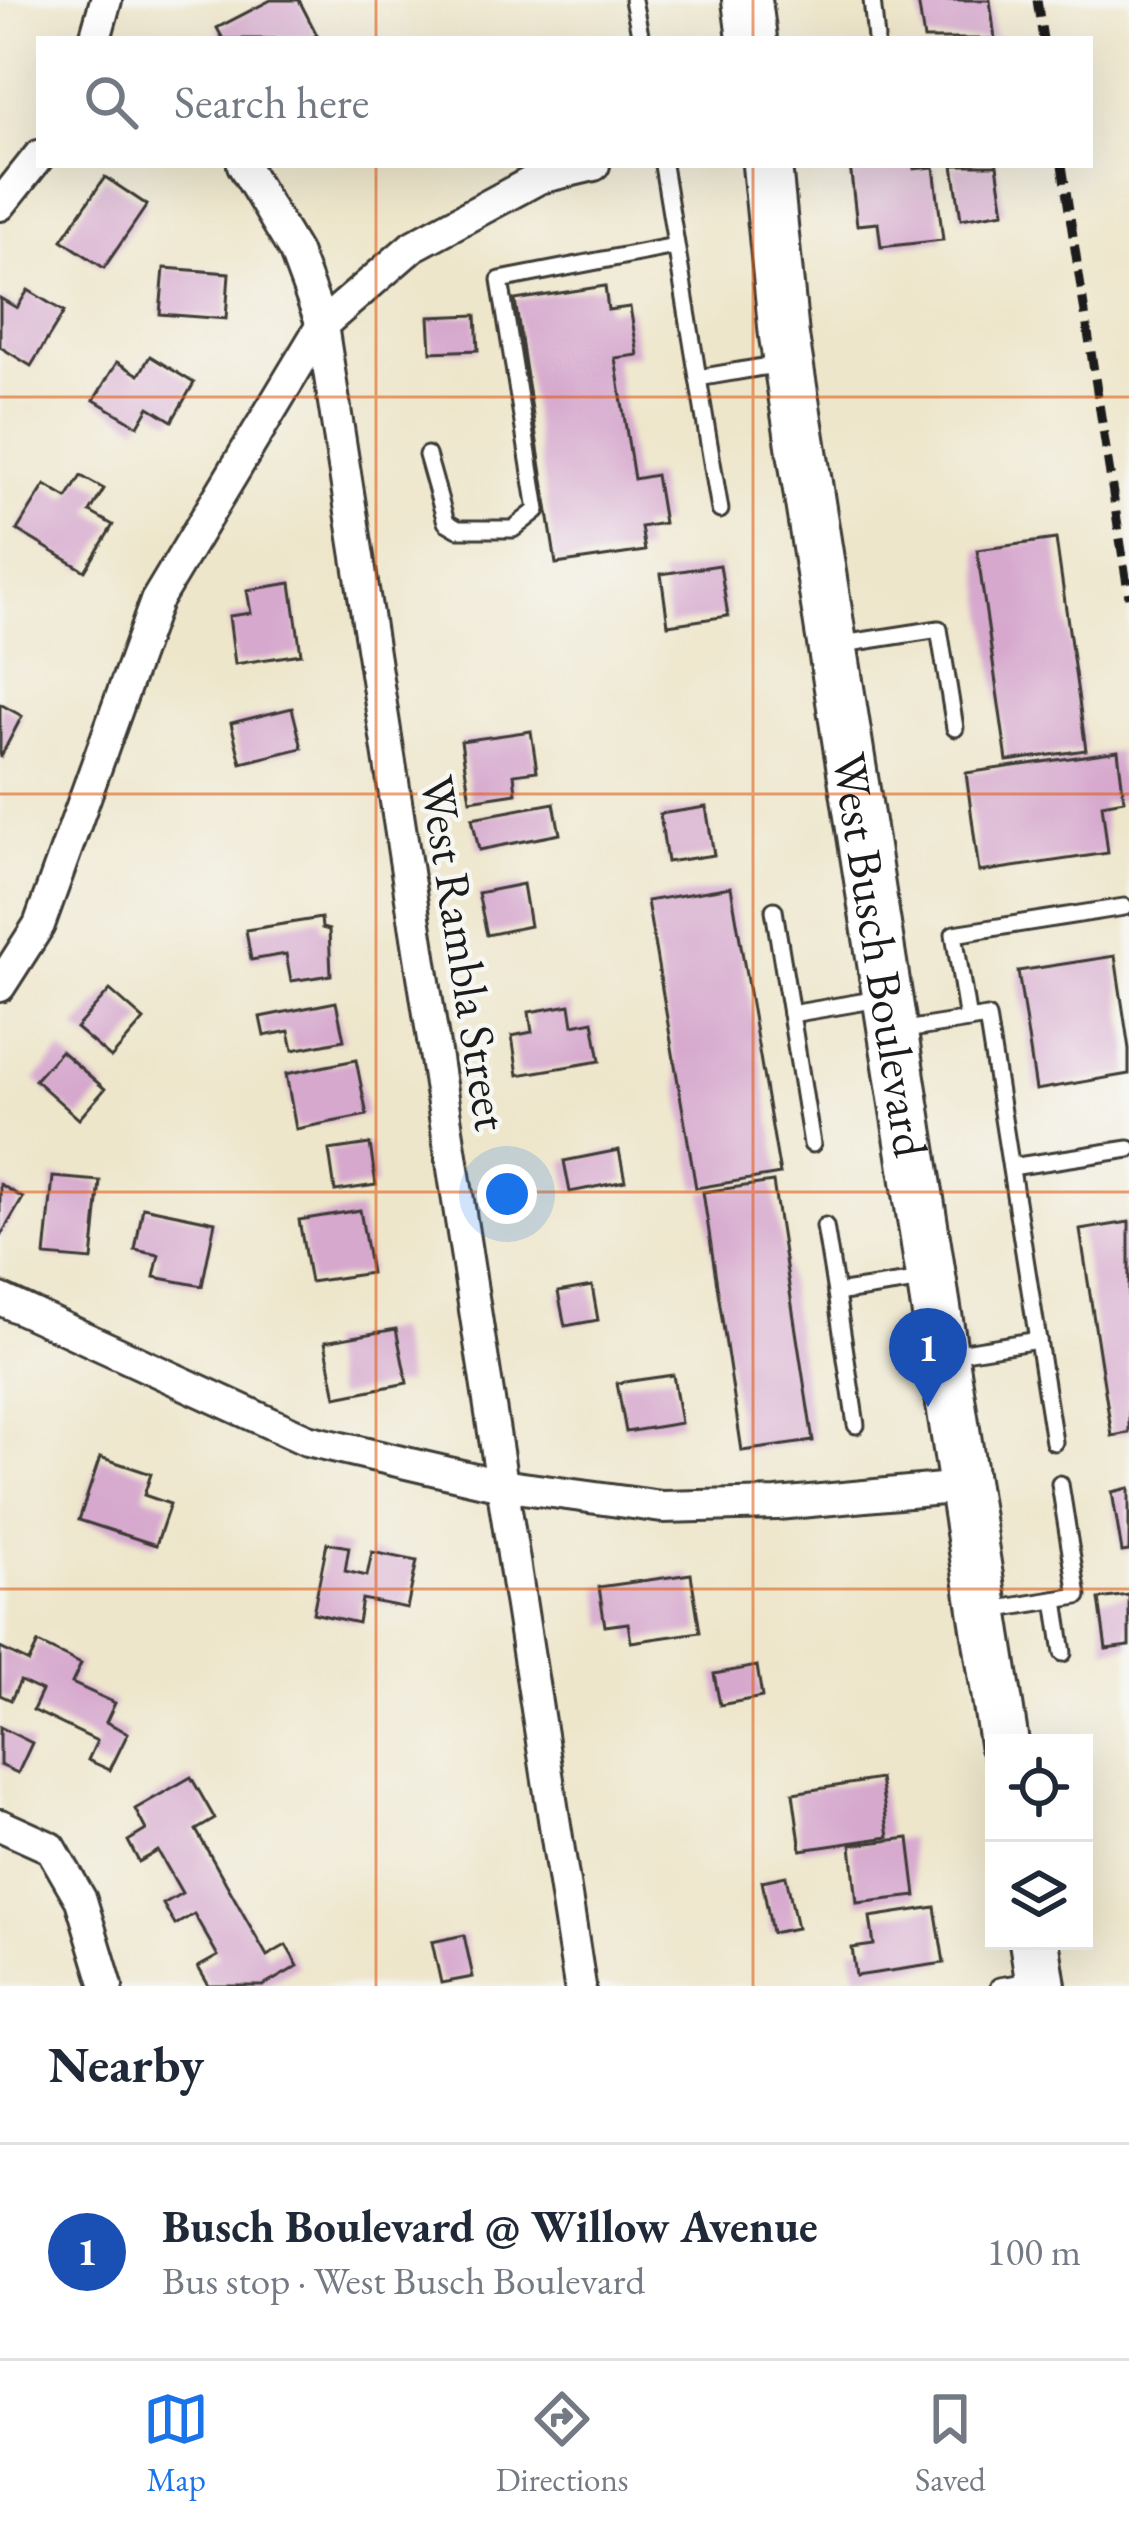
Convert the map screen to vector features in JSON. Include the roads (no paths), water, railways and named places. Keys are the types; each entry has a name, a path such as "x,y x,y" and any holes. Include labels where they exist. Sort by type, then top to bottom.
{"main road":[{"path":"747,0 752,36"},
{"path":"774,36 777,0"},
{"name":"West Busch Boulevard","path":"767,168 788,362 1003,1734"}],"street":[{"path":"97,36 106,0"},
{"path":"0,205 36,160"},
{"name":"West Rambla Street","path":"245,168 295,252 322,325 580,1986"},
{"path":"0,986 39,926 156,602 322,325 413,246 539,178 581,168"},
{"path":"0,1299 307,1439 501,1485 662,1507 777,1504 964,1486"},
{"path":"0,1825 51,1848 81,1900 100,1985"}],"lane":[{"path":"633,0 640,36"},
{"path":"872,0 876,36"},
{"path":"663,168 720,510"},
{"path":"427,455 446,522 458,530 513,529 537,510 500,280 675,246"},
{"path":"698,378 788,362"},
{"path":"833,645 939,629 956,728"},
{"path":"968,1020 955,934 1124,907"},
{"path":"774,910 812,1144"},
{"path":"791,1014 987,1017 1054,1442"},
{"path":"1011,1167 1129,1149"},
{"path":"825,1226 856,1425"},
{"path":"836,1294 932,1278"},
{"path":"943,1355 1038,1340"},
{"path":"983,1611 1078,1596 1060,1484"},
{"path":"1055,1600 1063,1653"}],"railway":[{"path":"1037,0 1043,36"},
{"path":"1062,168 1129,597"}],"place":[{"name":"Busch Boulevard @ Willow Avenue","path":"928,1407"}]}
